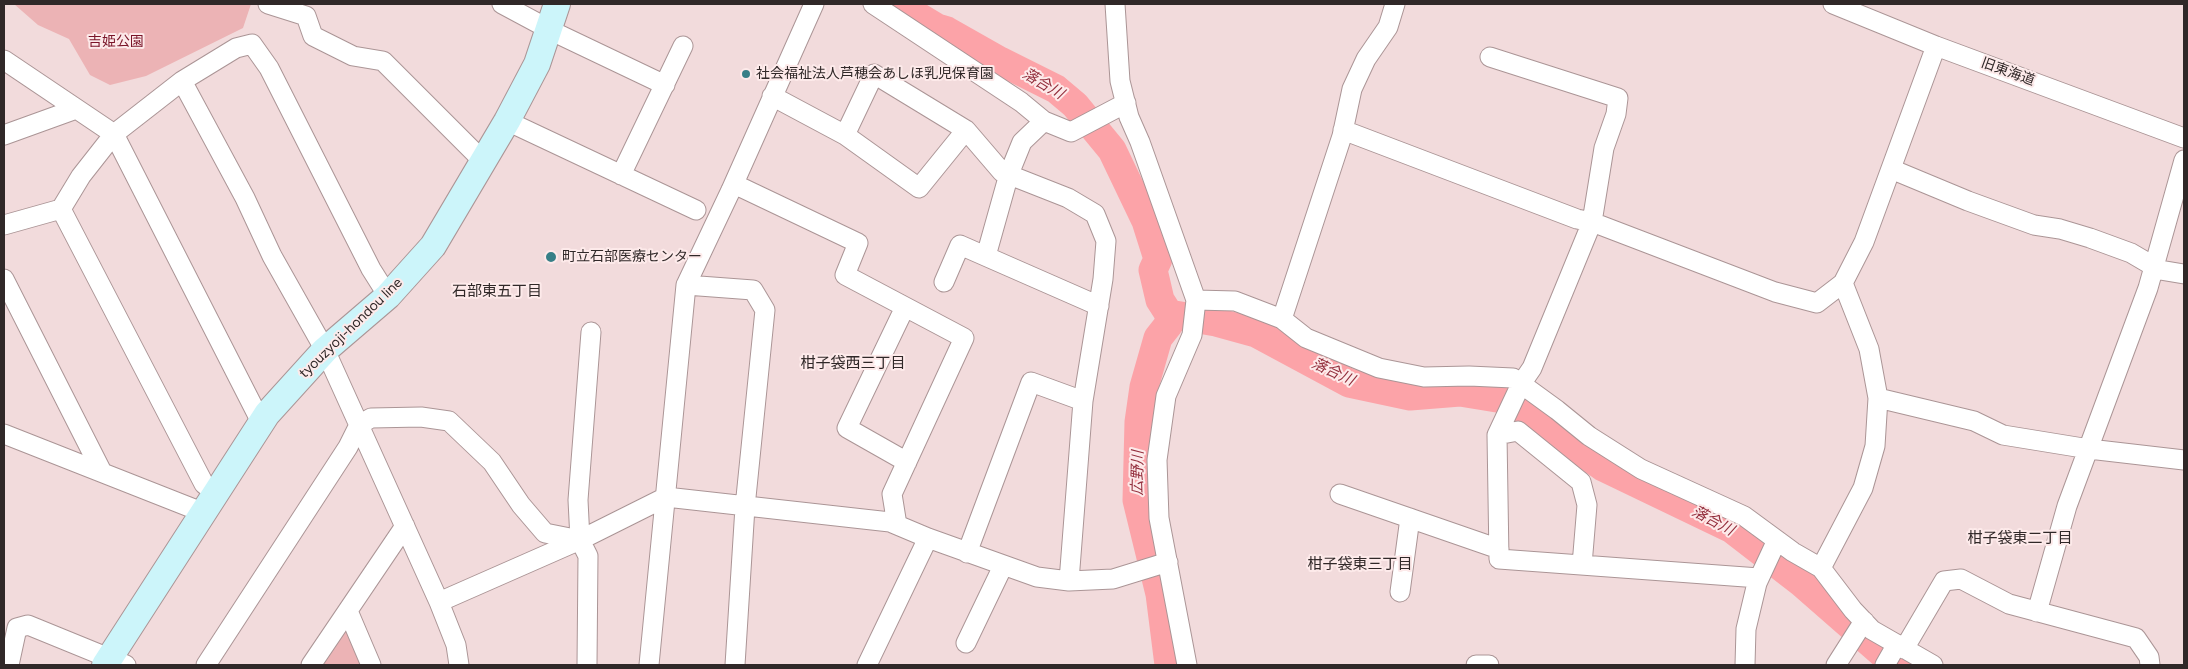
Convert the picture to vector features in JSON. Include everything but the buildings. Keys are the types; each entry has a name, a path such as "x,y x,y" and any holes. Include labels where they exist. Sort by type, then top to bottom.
{"main road":[{"name":"tyouzyoji-hondou line","path":"114,663 209,503 261,422 325,350 388,296 433,246 484,162 537,64 557,4"}],"street":[{"path":"268,4 306,16 313,36 352,56 383,61 484,162"},
{"path":"502,4 549,30 665,85"},
{"path":"650,665 686,285 734,184 814,4"},
{"path":"873,4 1021,102 1044,121 1071,132 1126,103"},
{"path":"1116,4 1120,81 1126,103 1196,300 1192,335 1166,396 1157,460 1159,518 1187,665"},
{"path":"1282,319 1343,130 1352,89 1366,59 1388,27 1395,4"},
{"name":"旧東海道","path":"1833,4 1936,46 2184,138"},
{"path":"4,225 61,209 81,176 114,134 182,81 236,48 252,44 269,68 371,269 388,296"},
{"path":"621,175 683,46"},
{"path":"1343,130 1775,292 1817,303 1843,284 1864,242 1936,46"},
{"path":"1490,57 1618,98 1616,114 1604,148 1596,208 1592,222 1532,368 1521,384 1497,435 1499,559 1759,578"},
{"path":"4,60 114,134 261,422"},
{"path":"845,135 874,74 966,130 1002,172 1068,198 1095,214 1106,242 1099,306 1083,401 1069,581"},
{"path":"182,81 244,198 272,256 325,350 439,602 456,644 459,665"},
{"path":"772,96 845,135 919,188 966,130"},
{"path":"4,135 76,109"},
{"path":"507,121 696,210"},
{"path":"986,256 1009,174 1022,142 1044,121"},
{"path":"2037,612 2067,506 2148,288 2184,160"},
{"path":"1891,169 1968,201 2034,225 2060,229 2122,250 2160,270 2184,274"},
{"path":"734,184 858,243 845,276 964,338 892,494 897,525"},
{"path":"61,209 204,484 209,503"},
{"path":"944,282 960,245 1099,306"},
{"path":"4,279 102,472"},
{"path":"1821,568 1863,488 1875,446 1878,398 1869,349 1843,284"},
{"path":"686,285 753,290 765,310 746,507 735,665"},
{"path":"1196,300 1235,301 1282,319 1306,338 1379,368 1424,377 1469,376 1513,378 1589,436 1641,469 1744,516 1821,568 1859,629"},
{"path":"905,307 847,428 907,462"},
{"path":"587,665 588,556 580,540 578,500 591,332"},
{"path":"967,553 1031,382 1083,401"},
{"path":"1878,398 1974,421 2003,435 2089,449 2184,460"},
{"path":"206,665 348,446 359,425 371,418 421,417 449,420 492,462 521,505 545,533 580,540"},
{"path":"1497,435 1518,431 1581,482 1587,505 1582,565"},
{"path":"4,434 102,472 209,503"},
{"path":"1340,494 1499,549"},
{"path":"439,602 580,540 666,497 890,522 967,553 1037,577 1069,581 1113,579 1168,562"},
{"path":"1400,592 1410,518"},
{"path":"311,665 405,526"},
{"path":"868,665 928,538"},
{"path":"1745,665 1746,629 1759,578 1777,540"},
{"path":"966,644 1003,566"},
{"path":"1893,655 1944,581 1961,578 2009,604 2136,638 2149,657 2150,665"},
{"path":"348,611 371,665"},
{"path":"9,665 17,628 28,625 114,663"},
{"path":"1859,629 1872,630 1893,655 1933,665"},
{"path":"1836,665 1859,629"},
{"path":"1476,665 1489,665"}],"green space":[{"name":"吉姫公園","path":"14,4 251,4 243,28 146,76 110,85 90,75 69,39 38,25"},
{"path":"341,626 349,628 365,665 318,665"}],"waterway":[{"name":"落合川","path":"888,4 896,9 909,11 937,28 947,31 1000,61 1056,89 1075,105 1112,150 1146,221 1158,259 1153,270 1160,300 1169,314 1216,322 1256,333 1349,383 1410,396 1460,392 1509,400 1603,467 1732,529 1802,583 1890,660 1900,665"},
{"name":"広野川","path":"1169,314 1169,324 1158,338 1144,387 1139,422 1137,500 1160,594 1169,665"}],"place":[{"name":"社会福祉法人芦穂会あしほ乳児保育園","path":"746,74"},
{"name":"町立石部医療センター","path":"551,257"}],"district":[{"name":"石部東五丁目","path":"497,292"},
{"name":"柑子袋西三丁目","path":"853,364"},
{"name":"柑子袋東二丁目","path":"2020,539"},
{"name":"柑子袋東三丁目","path":"1360,565"}]}
